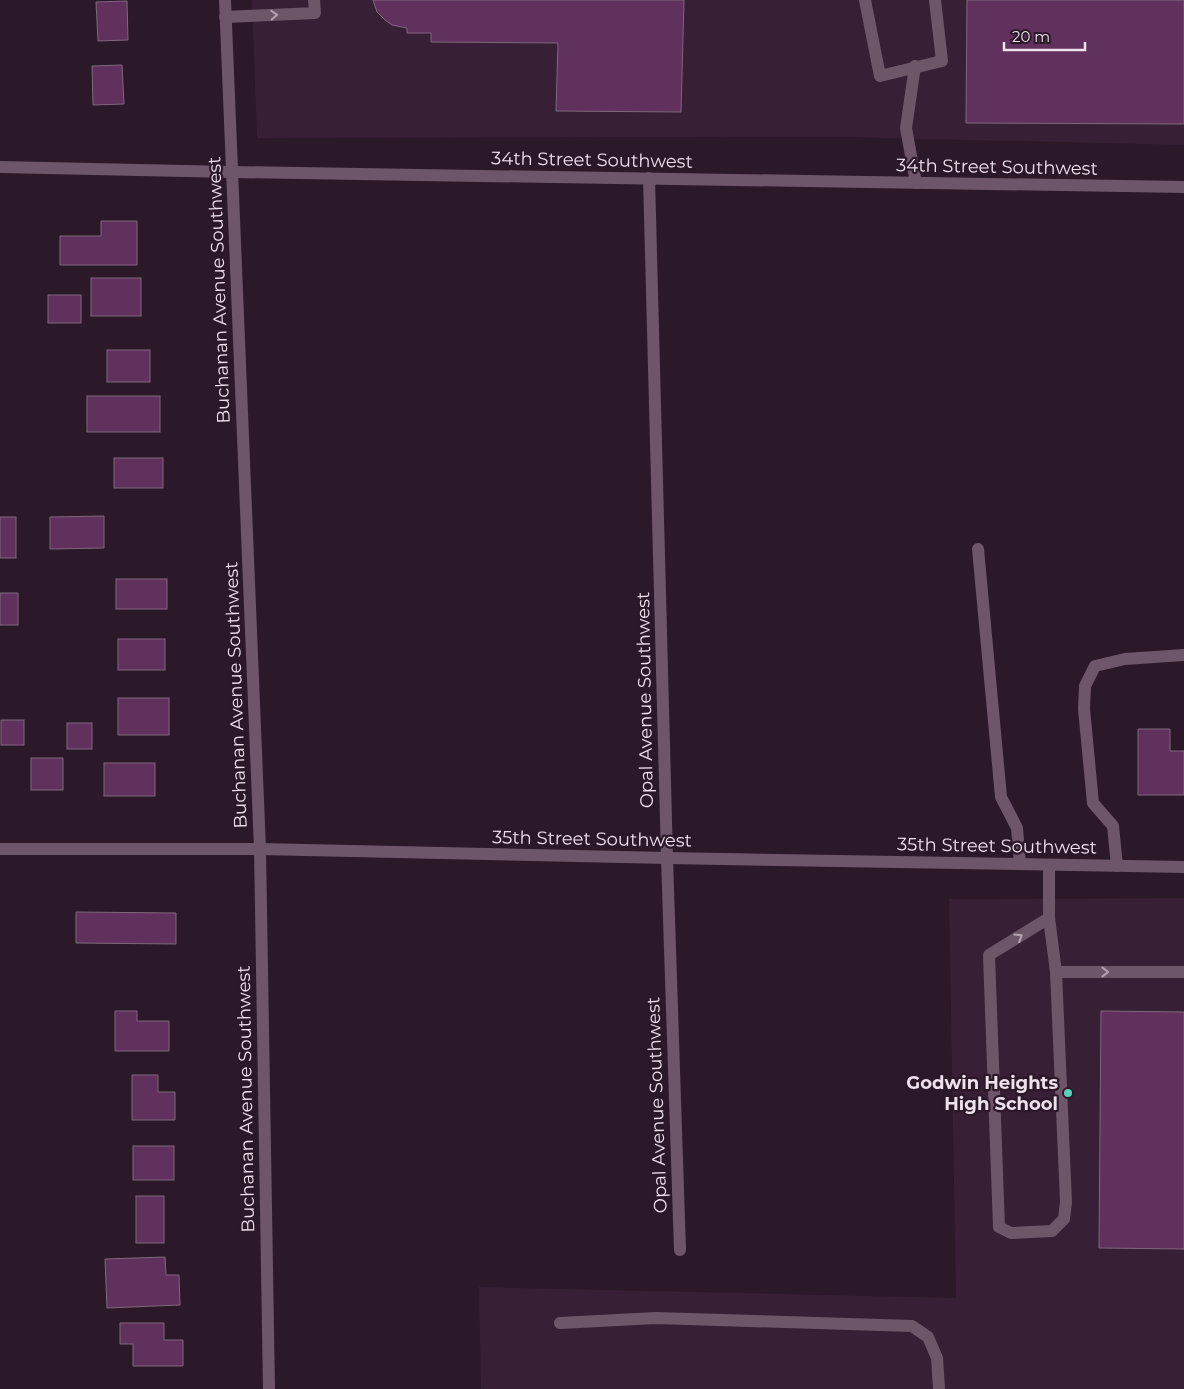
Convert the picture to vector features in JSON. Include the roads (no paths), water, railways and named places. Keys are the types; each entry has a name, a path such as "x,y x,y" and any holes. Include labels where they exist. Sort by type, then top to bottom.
{"street":[{"name":"Buchanan Avenue Southwest","path":"225,0 260,849 269,1389"},
{"path":"225,17 315,13 314,0"},
{"path":"865,0 880,76 942,61 935,0"},
{"path":"915,66 906,128 916,184"},
{"name":"34th Street Southwest","path":"0,167 916,184 1184,187"},
{"name":"Opal Avenue Southwest","path":"650,178 667,858 680,1250"},
{"path":"978,549 1001,797 1017,828 1020,864"},
{"path":"1117,866 1113,826 1093,803 1084,709 1085,686 1095,666 1125,659 1184,655"},
{"name":"35th Street Southwest","path":"0,849 260,849 1184,867"},
{"path":"1049,865 1049,918 1056,972 1066,1202 1064,1220 1052,1231 1011,1234 999,1227 989,955 1049,918"},
{"path":"1056,972 1184,972"},
{"path":"560,1323 656,1318 912,1326 928,1337 937,1358 939,1389"}],"place":[{"name":"Godwin Heights High School","path":"1068,1093"}]}
